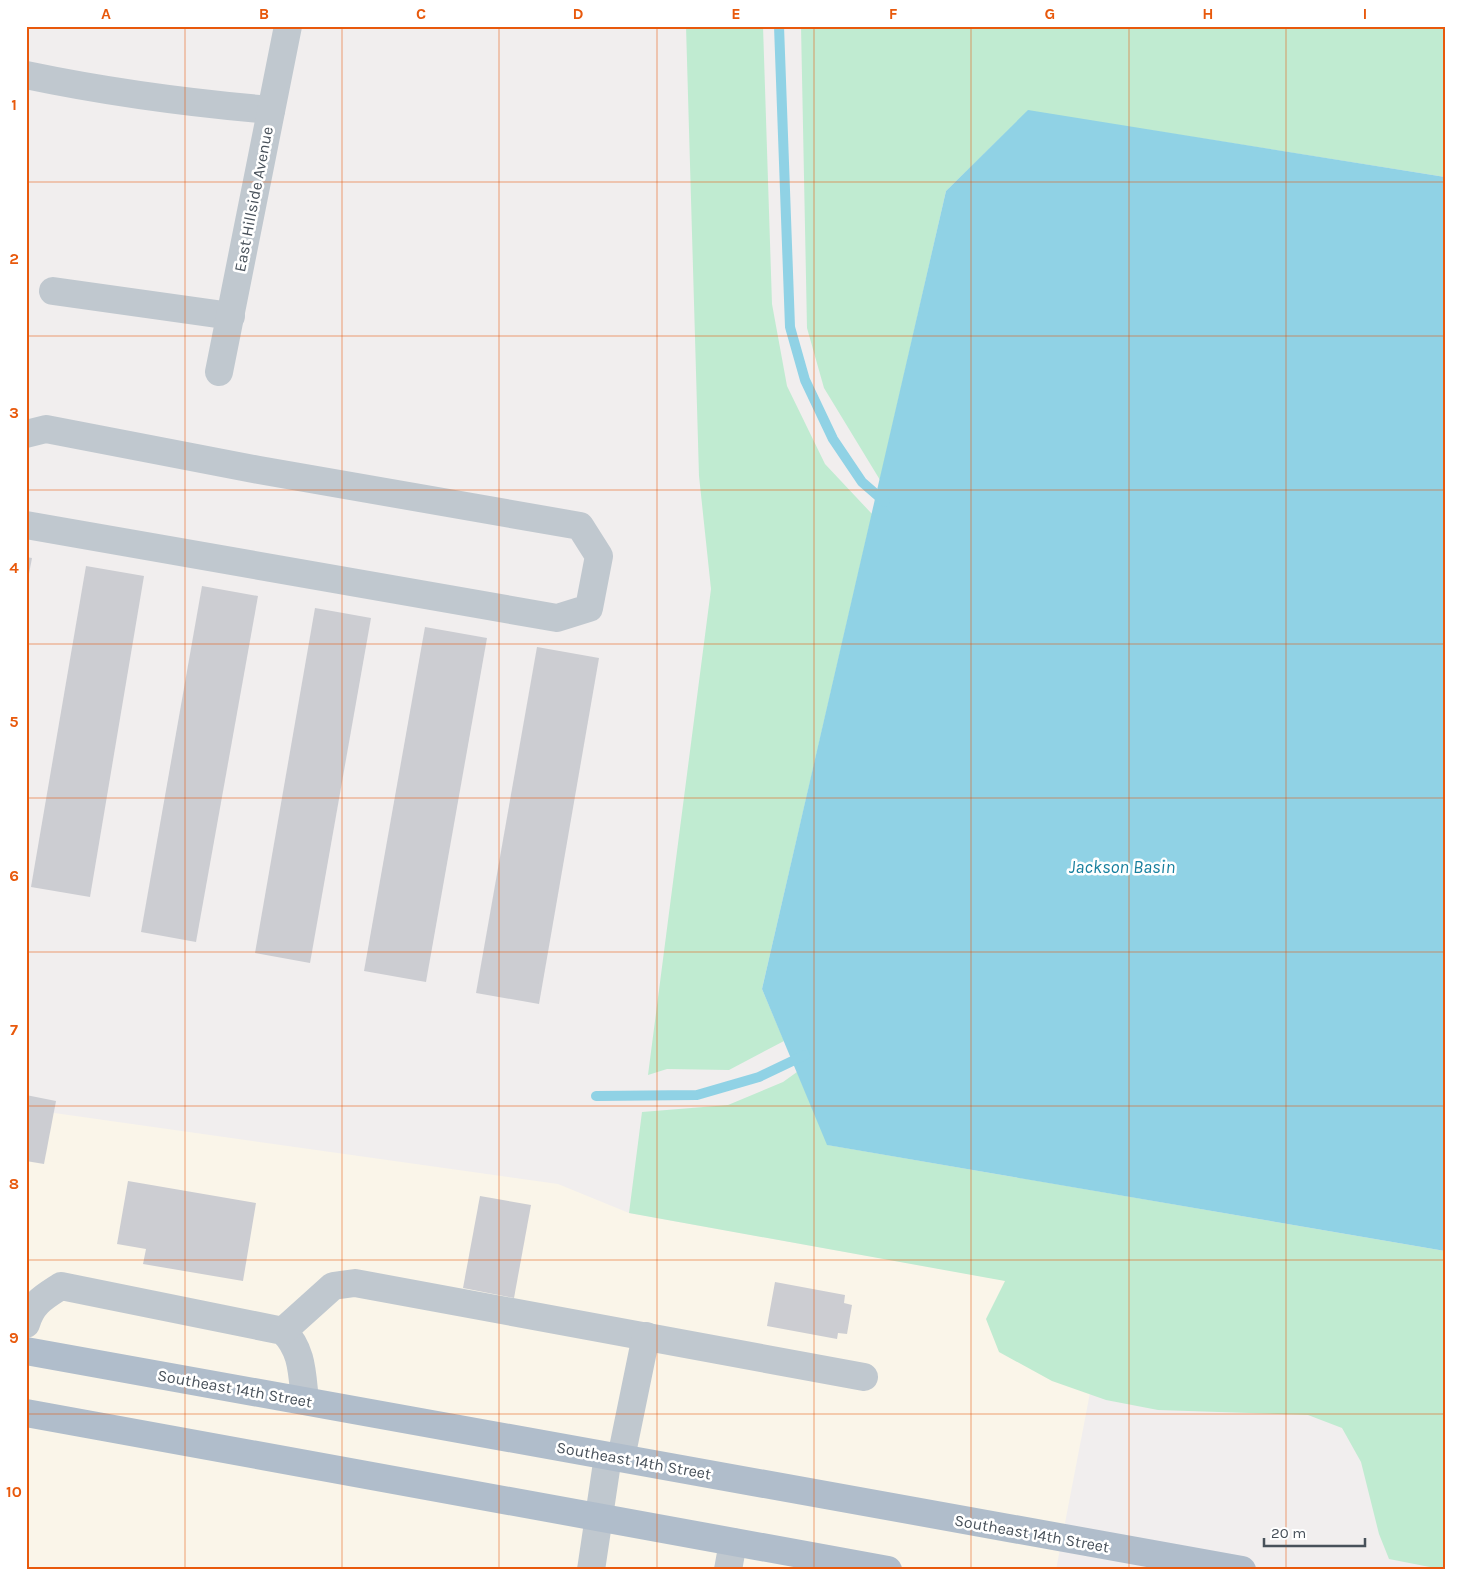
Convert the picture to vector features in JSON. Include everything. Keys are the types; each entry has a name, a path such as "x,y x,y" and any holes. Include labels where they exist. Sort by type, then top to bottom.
{"main road":[{"name":"Southeast 14th Street","path":"26,1351 1242,1570"},
{"path":"26,1413 888,1570"}],"street":[{"name":"East Hillside Avenue","path":"219,372 288,26"},
{"path":"26,75 80,86 186,102 271,110"},
{"path":"53,291 231,316"},
{"path":"26,434 46,429 259,470 580,526 599,556 589,608 557,618 26,525"},
{"path":"283,1331 332,1286 355,1283 864,1377"},
{"path":"26,1324 30,1310 39,1300 61,1286 283,1331 292,1340 301,1359 305,1401"},
{"path":"591,1570 600,1518 646,1336"},
{"path":"728,1570 733,1542"}],"shaded area":[{"path":"26,1109 558,1184 629,1213 1108,1299 1056,1570 26,1570"}],"green space":[{"path":"686,26 763,26 772,304 787,386 825,464 872,514 762,989 784,1041 729,1070 667,1069 648,1075 711,589 699,476"},
{"path":"801,26 1445,26 1445,177 1028,111 946,191 880,480 824,388 807,328"},
{"path":"797,1072 828,1145 1445,1251 1445,1570 1389,1559 1379,1534 1361,1462 1342,1428 1308,1415 1158,1410 1106,1400 1052,1381 999,1352 986,1319 1005,1281 629,1213 642,1112 728,1105 783,1082"}],"water":[{"name":"Jackson Basin","path":"1028,110 1445,177 1445,1251 827,1145 762,989 946,191"}],"building":[{"path":"26,557 32,558 27,584 26,584"},
{"path":"86,566 144,576 90,897 31,887"},
{"path":"202,586 258,596 196,942 141,932"},
{"path":"315,608 371,618 310,963 255,953"},
{"path":"425,627 487,638 426,982 364,971"},
{"path":"537,647 599,658 539,1004 476,993"},
{"path":"26,1095 56,1101 44,1164 26,1161"},
{"path":"128,1181 256,1203 243,1281 143,1264 146,1249 117,1244"},
{"path":"480,1196 531,1205 514,1298 463,1288"},
{"path":"775,1282 845,1295 844,1303 852,1305 847,1334 838,1333 837,1339 767,1326"}],"waterway":[{"path":"779,26 790,327 805,380 833,439 862,482 885,502"},
{"path":"596,1096 697,1095 759,1077 805,1055"}]}
